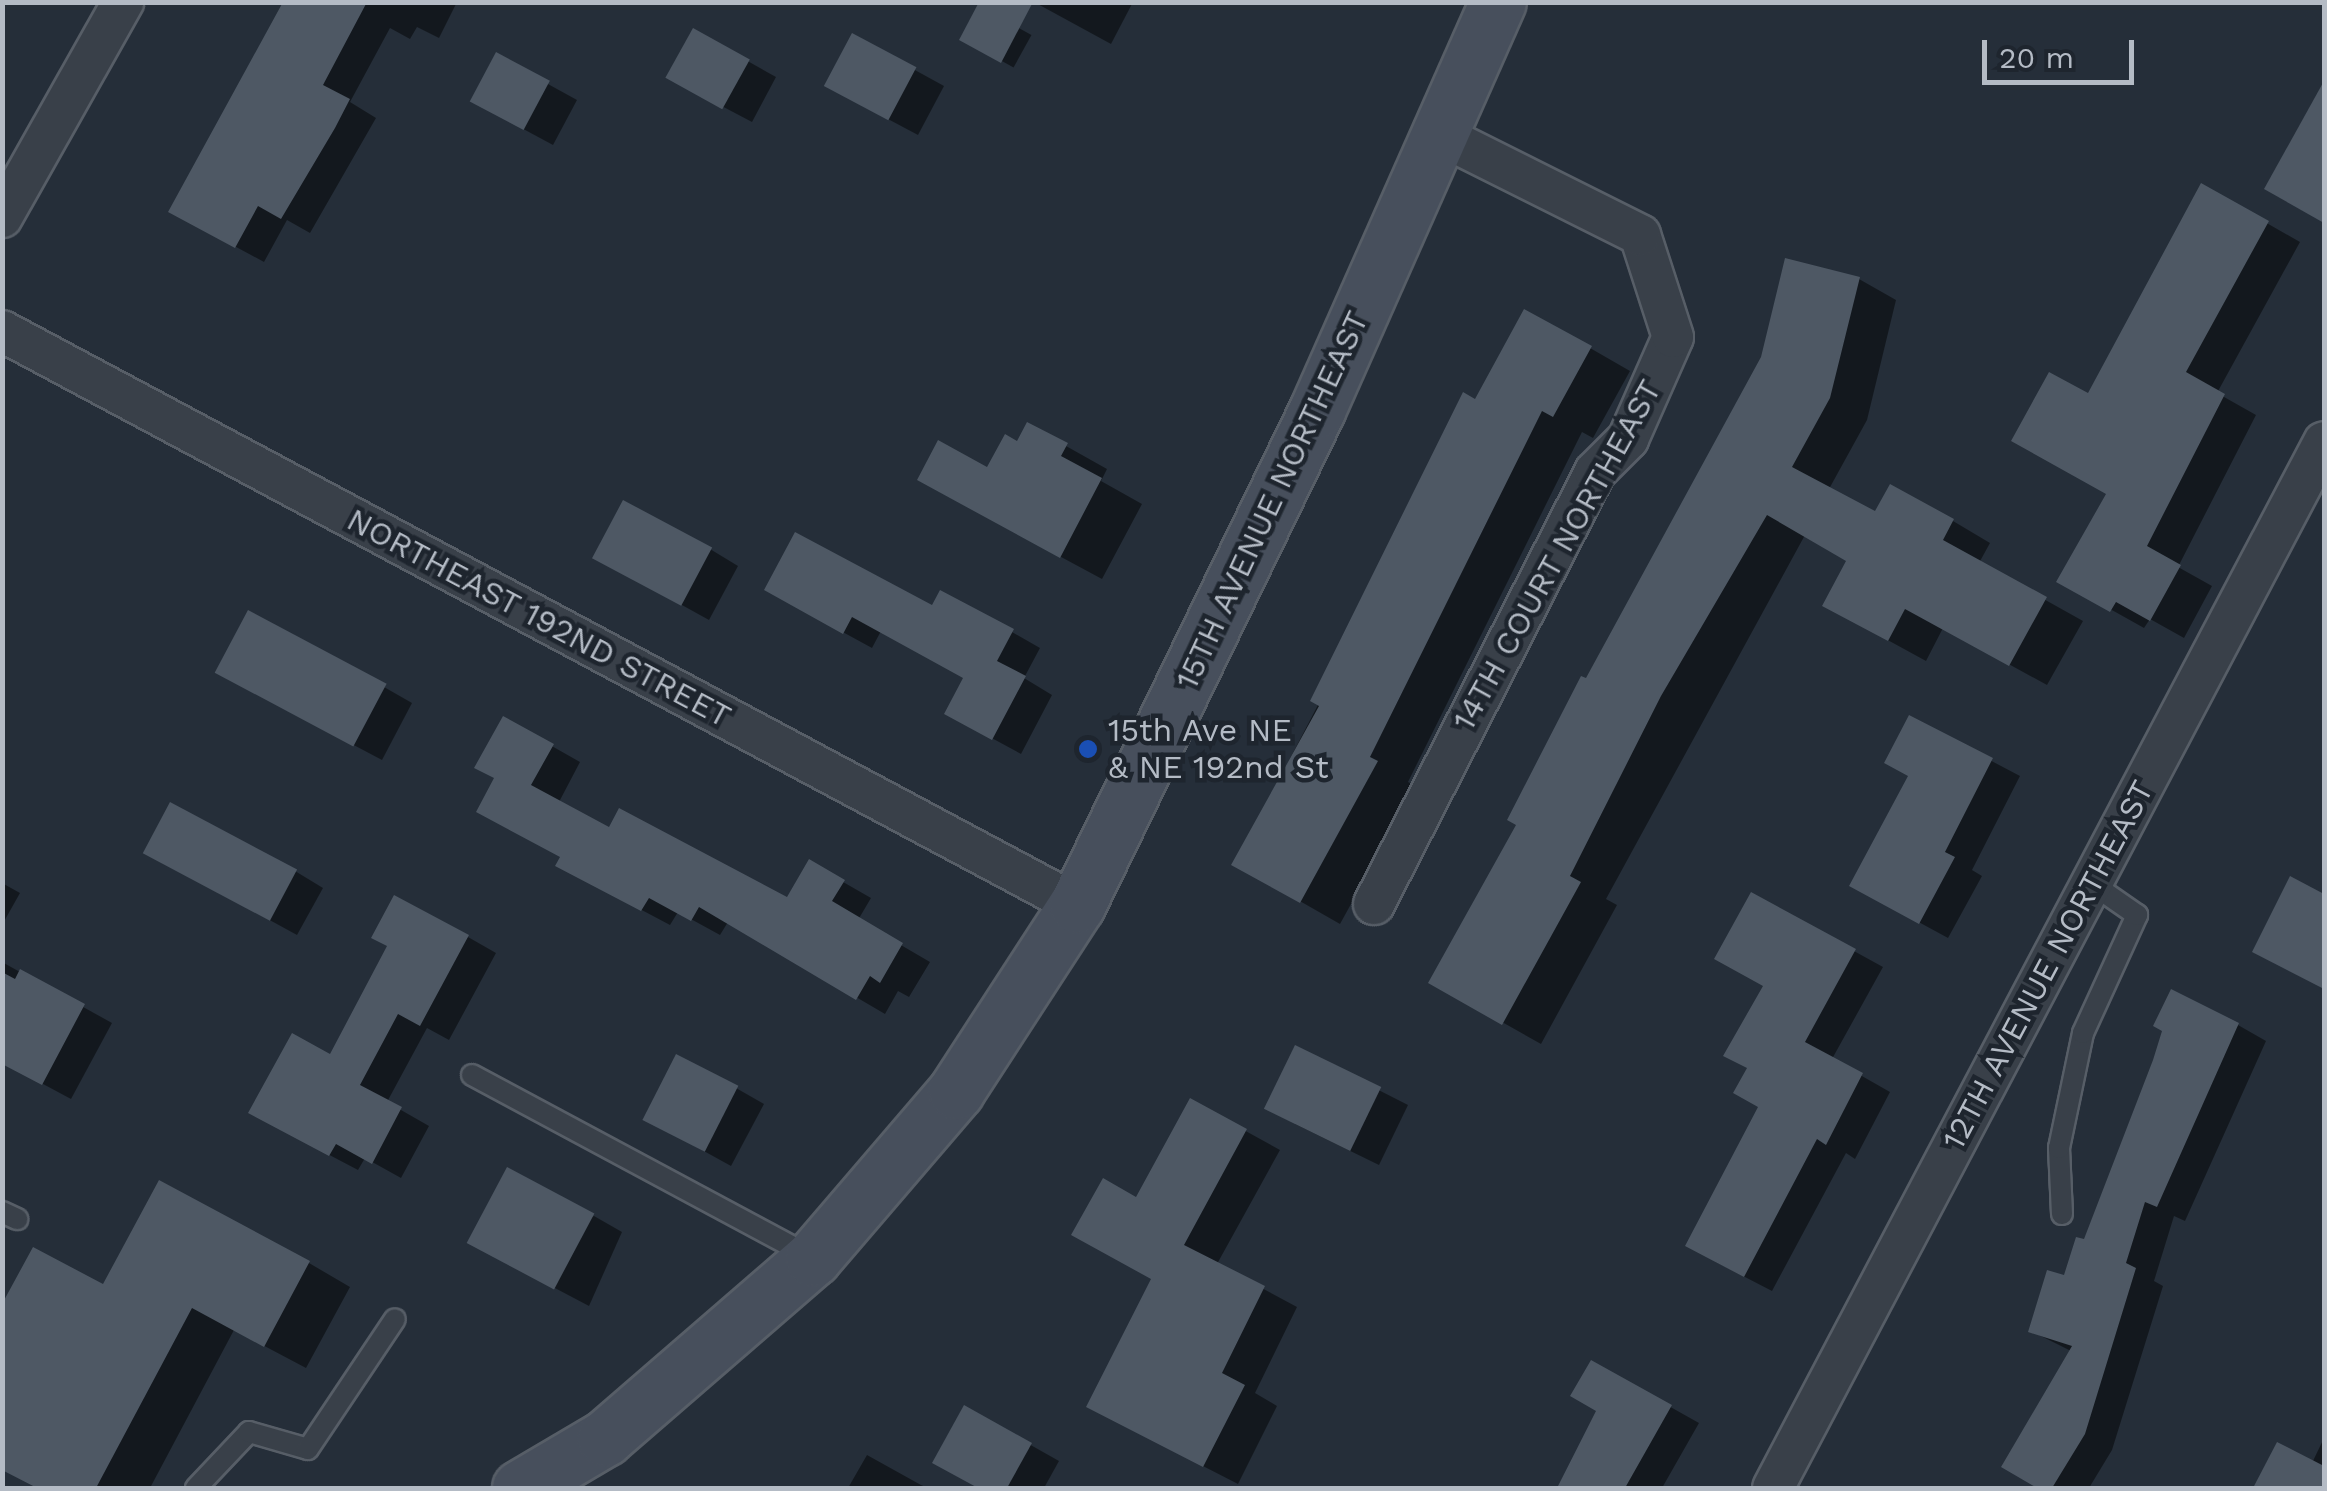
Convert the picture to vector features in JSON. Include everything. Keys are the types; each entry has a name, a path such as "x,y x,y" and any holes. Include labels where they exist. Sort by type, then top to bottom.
{"main road":[{"name":"15TH AVENUE NORTHEAST","path":"545,1482 605,1438 813,1258 956,1092 1076,905 1442,136 1498,2"}],"street":[{"path":"2,218 123,2"},
{"name":"14TH COURT NORTHEAST","path":"1374,904 1595,472 1628,440 1673,337 1640,235 1442,136"},
{"name":"NORTHEAST 192ND STREET","path":"2,331 1076,905"},
{"name":"12TH AVENUE NORTHEAST","path":"1772,1488 2324,442"}],"lane":[{"path":"2062,1214 2059,1148 2083,1034 2137,915 2090,883"},
{"path":"472,1075 813,1258"},
{"path":"196,1488 249,1432 308,1449 395,1319"}],"building":[{"path":"283,2 367,2 323,85 350,99 281,219 258,206 235,248 168,212"},
{"path":"979,2 1033,2 1001,63 959,40"},
{"path":"693,28 750,60 722,109 665,78"},
{"path":"852,33 916,67 888,120 824,86"},
{"path":"496,52 550,81 524,130 470,101"},
{"path":"2324,81 2324,223 2264,189"},
{"path":"2201,183 2269,221 2186,372 2225,394 2147,546 2181,565 2150,621 2116,602 2110,612 2056,582 2106,494 2011,441 2049,372 2088,393"},
{"path":"1785,258 1860,277 1830,398 1792,467 1875,511 1890,484 1954,519 1943,540 2047,597 2009,666 1905,609 1888,641 1822,606 1846,561 1767,515 1661,696 1570,876 1581,882 1502,1025 1428,983 1516,825 1507,820 1581,676 1586,678 1761,357"},
{"path":"1524,309 1592,346 1553,417 1542,411 1370,757 1378,761 1300,903 1231,865 1319,706 1310,701 1463,392 1475,399"},
{"path":"1027,422 1068,443 1061,456 1102,478 1060,558 917,480 938,440 987,467 1005,434 1017,441"},
{"path":"623,500 712,547 681,606 592,558"},
{"path":"795,532 932,605 940,590 1014,629 997,661 1026,676 992,740 944,714 963,678 852,617 843,634 764,590"},
{"path":"248,610 387,684 353,746 215,673"},
{"path":"1909,715 1993,758 1945,852 1955,857 1919,924 1849,886 1908,776 1884,763"},
{"path":"503,716 554,744 531,785 609,827 619,808 787,897 809,859 845,880 832,901 903,943 880,983 870,976 856,1000 699,907 691,921 649,898 641,911 555,866 560,857 476,812 494,778 474,768"},
{"path":"170,802 297,870 270,921 143,853"},
{"path":"2290,876 2324,894 2324,989 2252,952"},
{"path":"1751,892 1856,949 1805,1042 1863,1073 1826,1145 1817,1139 1744,1277 1685,1246 1758,1107 1733,1093 1747,1068 1723,1056 1763,986 1714,959"},
{"path":"394,895 469,935 420,1026 398,1014 360,1085 402,1107 372,1164 336,1144 329,1156 248,1113 292,1033 330,1054 387,946 371,938"},
{"path":"20,969 85,1004 42,1085 2,1064 2,972 15,979"},
{"path":"2171,989 2239,1023 2157,1207 2145,1202 2126,1263 2136,1268 2085,1434 2052,1488 2037,1488 2001,1467 2072,1346 2028,1332 2047,1270 2064,1275 2076,1237 2084,1239 2153,1060 2162,1031 2153,1026"},
{"path":"1295,1045 1381,1087 1350,1151 1264,1109"},
{"path":"676,1054 738,1086 705,1152 642,1120"},
{"path":"1190,1098 1247,1129 1184,1245 1265,1286 1222,1373 1245,1385 1203,1467 1086,1407 1151,1279 1071,1235 1103,1178 1136,1197"},
{"path":"507,1167 594,1213 554,1289 467,1243"},
{"path":"159,1180 310,1261 264,1347 192,1308 96,1488 37,1488 2,1470 2,1304 33,1247 103,1284"},
{"path":"1591,1360 1672,1405 1625,1488 1557,1488 1596,1411 1570,1396"},
{"path":"964,1405 1032,1443 1007,1488 978,1488 932,1463"},
{"path":"2277,1442 2324,1466 2324,1488 2253,1488"}],"place":[{"name":"15th Ave NE & NE 192nd St","path":"1088,749"}]}
